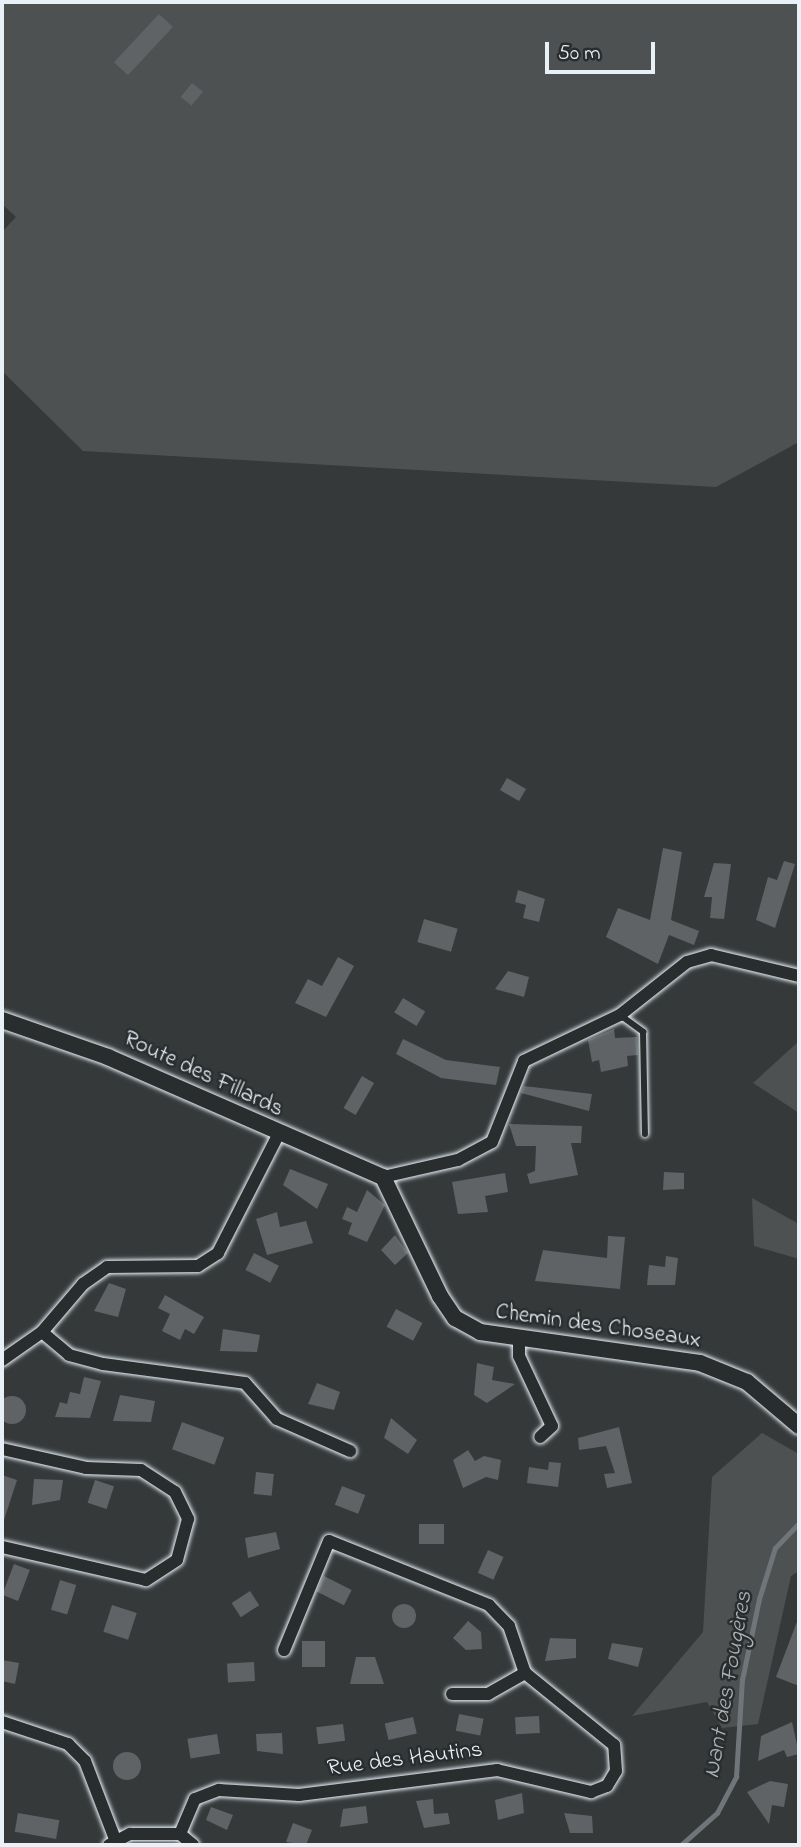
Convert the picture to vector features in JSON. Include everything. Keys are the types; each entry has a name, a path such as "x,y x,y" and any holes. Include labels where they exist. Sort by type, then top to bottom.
{"street":[{"path":"383,1177 458,1160 492,1142 524,1061 620,1015 687,962 711,955 799,976"},
{"name":"Route des Fillards","path":"2,1020 108,1057 278,1135 383,1177"},
{"path":"2,1360 41,1332 83,1284 107,1267 198,1266 218,1253 278,1135"},
{"name":"Chemin des Choseaux","path":"383,1177 455,1318 480,1332 700,1363 747,1382 799,1426"},
{"path":"41,1332 69,1355 103,1364 245,1383 277,1419 350,1451"},
{"path":"519,1339 519,1356 552,1426 540,1437"},
{"path":"2,1448 86,1468 141,1470 175,1492 188,1520 177,1560 146,1580 2,1547"},
{"path":"284,1650 329,1541 489,1605 509,1626 525,1674 488,1694 452,1694"},
{"name":"Rue des Hautins","path":"180,1834 195,1799 219,1790 299,1795 497,1770 583,1792 607,1786 619,1763 614,1745 525,1674"},
{"path":"2,1722 68,1744 85,1761 112,1842 180,1834 193,1845"}],"lane":[{"path":"620,1015 643,1032 645,1134"}],"shaded area":[{"path":"2,2 799,2 799,442 716,487 83,451 2,371 2,232 16,217 2,204"},
{"path":"799,1041 799,1113 753,1083"},
{"path":"752,1198 799,1224 799,1259 754,1246"},
{"path":"762,1433 799,1454 799,1571 791,1576 758,1724 722,1728 707,1702 632,1716 703,1632 712,1477"}],"building":[{"path":"159,14 173,27 128,75 114,62"},
{"path":"192,83 203,92 192,106 181,97"},
{"path":"507,778 526,789 519,801 500,790"},
{"path":"663,848 682,852 671,920 699,931 694,945 669,935 658,964 606,937 618,908 650,920"},
{"path":"784,861 795,864 775,928 756,920 768,877 777,880"},
{"path":"714,863 731,864 724,919 710,918 712,897 704,897"},
{"path":"518,890 545,899 539,922 523,918 526,905 515,902"},
{"path":"424,919 458,929 451,952 417,942"},
{"path":"338,957 354,966 326,1017 295,1003 308,979 322,986"},
{"path":"508,971 529,977 524,997 495,989"},
{"path":"403,998 425,1011 417,1026 394,1013"},
{"path":"614,1029 615,1038 637,1037 638,1055 627,1056 628,1066 601,1072 599,1060 592,1062 588,1040"},
{"path":"403,1039 446,1060 500,1067 496,1085 441,1078 396,1054"},
{"path":"362,1076 374,1083 356,1115 343,1108"},
{"path":"524,1086 592,1094 589,1111 521,1093"},
{"path":"509,1124 582,1126 581,1143 571,1143 578,1175 530,1184 527,1174 535,1171 536,1146 516,1146"},
{"path":"290,1169 328,1184 317,1209 283,1185"},
{"path":"664,1172 684,1173 684,1189 663,1190"},
{"path":"505,1173 508,1192 485,1196 488,1212 458,1214 452,1182"},
{"path":"367,1190 385,1205 367,1242 348,1234 352,1223 342,1219 347,1207 357,1212"},
{"path":"277,1212 280,1227 306,1221 313,1243 267,1255 256,1219"},
{"path":"395,1235 408,1253 395,1265 381,1250"},
{"path":"608,1236 625,1237 620,1289 535,1281 543,1250 607,1258"},
{"path":"254,1253 279,1266 270,1283 245,1270"},
{"path":"666,1256 678,1258 675,1285 647,1285 649,1265 665,1267"},
{"path":"109,1283 126,1289 118,1317 94,1311"},
{"path":"165,1295 204,1317 194,1334 185,1329 180,1340 162,1331 170,1314 158,1308"},
{"path":"396,1309 422,1323 413,1341 387,1327"},
{"path":"223,1329 260,1335 257,1352 220,1351"},
{"path":"477,1363 494,1367 492,1380 515,1384 487,1403 474,1395"},
{"path":"84,1377 101,1381 90,1418 55,1417 60,1402 67,1404 70,1392 80,1394"},
{"path":"317,1383 340,1392 334,1410 308,1404"},
{"path":"120,1395 155,1401 151,1422 113,1421"},
{"path":"12,1396 22,1400 26,1410 22,1420 12,1424 2,1420 -2,1410 2,1400"},
{"path":"391,1418 417,1440 408,1454 384,1438"},
{"path":"182,1422 224,1437 214,1465 172,1449"},
{"path":"619,1427 632,1483 607,1488 604,1474 615,1473 606,1446 579,1450 578,1438"},
{"path":"468,1450 475,1461 484,1456 501,1460 498,1480 486,1477 463,1488 453,1460"},
{"path":"549,1462 561,1463 558,1487 527,1483 529,1467 548,1470"},
{"path":"256,1472 274,1474 272,1496 254,1494"},
{"path":"2,1475 17,1480 4,1520 2,1520"},
{"path":"34,1479 63,1480 60,1500 32,1505"},
{"path":"95,1480 114,1486 107,1509 88,1503"},
{"path":"342,1486 365,1495 358,1514 335,1505"},
{"path":"419,1524 444,1524 444,1544 419,1544"},
{"path":"276,1532 280,1549 248,1558 245,1538"},
{"path":"488,1550 504,1557 493,1580 478,1573"},
{"path":"14,1564 30,1570 18,1601 2,1595"},
{"path":"324,1576 352,1590 344,1605 316,1591"},
{"path":"60,1580 76,1585 67,1615 51,1610"},
{"path":"250,1591 259,1605 241,1617 232,1603"},
{"path":"404,1604 412,1608 416,1616 412,1624 404,1628 396,1624 392,1616 396,1608"},
{"path":"112,1605 137,1613 128,1640 103,1632"},
{"path":"799,1620 799,1686 776,1677"},
{"path":"468,1621 481,1632 482,1649 466,1650 453,1638"},
{"path":"550,1638 576,1639 576,1658 545,1661"},
{"path":"302,1641 325,1641 325,1667 302,1667"},
{"path":"612,1643 643,1648 638,1667 608,1659"},
{"path":"356,1657 375,1657 384,1684 350,1684"},
{"path":"2,1660 19,1663 15,1684 2,1681"},
{"path":"254,1662 255,1681 228,1682 227,1663"},
{"path":"459,1714 484,1719 480,1735 456,1731"},
{"path":"539,1716 540,1733 516,1734 515,1717"},
{"path":"413,1717 417,1734 389,1740 385,1724"},
{"path":"792,1722 799,1754 787,1757 784,1750 758,1761 761,1736"},
{"path":"343,1724 345,1741 318,1744 316,1727"},
{"path":"282,1733 283,1754 257,1751 256,1734"},
{"path":"217,1734 220,1754 190,1758 187,1739"},
{"path":"127,1752 137,1756 141,1766 137,1776 127,1780 117,1776 113,1766 117,1756"},
{"path":"770,1781 788,1784 784,1807 772,1805 769,1824 747,1792"},
{"path":"522,1793 524,1813 498,1820 495,1800"},
{"path":"433,1799 434,1814 448,1813 450,1824 424,1828 416,1801"},
{"path":"366,1806 368,1823 340,1827 343,1809"},
{"path":"211,1807 233,1815 227,1830 206,1820"},
{"path":"18,1813 59,1820 56,1839 15,1832"},
{"path":"564,1813 592,1816 593,1833 570,1833"},
{"path":"293,1823 312,1830 306,1845 286,1842"}],"waterway":[{"name":"Nant des Fougères","path":"681,1845 717,1813 736,1777 742,1680 759,1599 775,1548 799,1523"}]}
